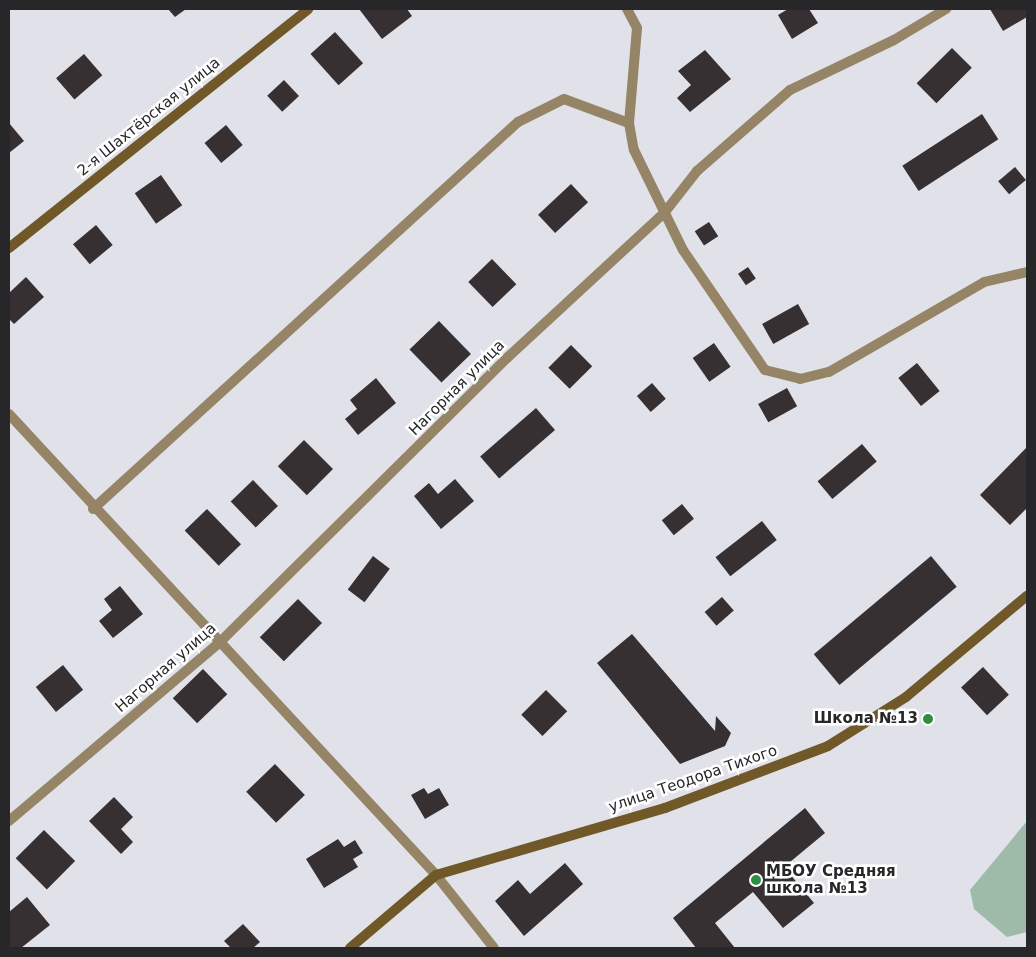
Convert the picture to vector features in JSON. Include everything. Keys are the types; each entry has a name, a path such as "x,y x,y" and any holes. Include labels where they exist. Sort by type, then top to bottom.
{"street":[{"name":"2-я Шахтёрская улица","path":"9,248 308,9"},
{"path":"627,9 636,28 629,123 634,150 683,250 765,370 784,378 829,372 984,282 1027,272"},
{"name":"Нагорная улица","path":"9,821 220,642 508,357 665,212 697,171 790,90 894,40 946,9"},
{"path":"93,509 518,122 564,99 629,123"},
{"path":"9,414 93,509 220,642 436,875 494,948"},
{"name":"улица Теодора Тихого","path":"350,948 436,875 666,808 828,746 906,697 1027,596"}],"green space":[{"path":"1027,821 1027,932 1007,937 974,909 970,890"}],"building":[{"path":"168,9 186,9 175,17"},
{"path":"359,9 407,9 412,16 382,39"},
{"path":"788,9 809,9 818,23 792,39 778,15"},
{"path":"990,9 1027,9 1027,17 1003,31"},
{"path":"335,32 363,63 339,85 310,54"},
{"path":"952,48 972,68 936,103 917,83"},
{"path":"705,50 731,79 690,112 677,98 691,85 678,71"},
{"path":"84,54 102,75 74,99 56,78"},
{"path":"284,80 299,96 282,112 267,96"},
{"path":"982,114 998,139 919,191 902,166"},
{"path":"9,123 24,141 9,153"},
{"path":"226,125 243,145 221,163 205,143"},
{"path":"1015,167 1026,180 1009,194 998,181"},
{"path":"161,175 182,205 156,224 135,193"},
{"path":"571,184 588,202 555,233 538,215"},
{"path":"709,222 718,236 704,246 695,231"},
{"path":"96,225 113,245 90,264 73,244"},
{"path":"492,259 516,284 493,307 468,282"},
{"path":"748,267 756,279 746,285 738,274"},
{"path":"26,277 44,297 14,324 9,319 9,293"},
{"path":"798,304 809,324 773,344 762,324"},
{"path":"439,321 471,354 441,383 410,349"},
{"path":"714,343 731,367 709,382 693,358"},
{"path":"571,345 592,366 570,389 548,368"},
{"path":"917,363 940,391 921,406 898,378"},
{"path":"376,378 396,403 358,435 345,419 357,409 350,400"},
{"path":"652,383 666,399 651,412 637,396"},
{"path":"787,388 797,406 768,422 758,404"},
{"path":"536,408 555,430 499,478 480,457"},
{"path":"304,440 333,469 307,495 278,466"},
{"path":"862,444 877,462 832,499 818,481"},
{"path":"1027,447 1027,508 1010,525 980,495"},
{"path":"455,479 474,501 441,529 414,496 429,483 438,494"},
{"path":"253,480 278,506 256,527 231,502"},
{"path":"682,504 694,519 674,535 662,520"},
{"path":"207,509 241,544 219,566 185,531"},
{"path":"762,521 777,540 730,576 716,557"},
{"path":"373,556 390,569 364,602 348,590"},
{"path":"931,556 957,587 840,685 814,654"},
{"path":"120,586 143,614 113,638 99,621 112,610 104,599"},
{"path":"722,597 734,611 716,626 705,612"},
{"path":"298,599 322,623 284,661 260,637"},
{"path":"632,634 715,731 716,716 731,733 725,746 680,764 597,663"},
{"path":"63,665 83,690 56,712 36,687"},
{"path":"983,667 1009,695 987,715 961,687"},
{"path":"203,669 227,694 197,723 173,698"},
{"path":"546,690 567,711 542,736 521,715"},
{"path":"275,764 305,795 276,823 246,792"},
{"path":"424,788 428,794 439,788 449,805 425,819 411,795"},
{"path":"114,797 133,817 121,829 133,842 121,854 89,821"},
{"name":"МБОУ Средняя школа №13","path":"805,808 825,833 784,867 814,903 783,928 753,892 715,923 735,948 696,948 673,918"},
{"path":"44,830 75,861 47,889 16,858"},
{"path":"338,839 344,847 355,840 363,853 353,859 358,867 324,888 306,859"},
{"path":"565,863 583,884 524,936 495,901 518,880 530,894"},
{"path":"27,897 50,925 21,948 9,948 9,912"},
{"path":"243,924 260,942 253,948 231,948 224,941"}],"place":[{"name":"Школа №13","path":"928,719"},
{"name":"МБОУ Средняя школа №13","path":"756,880"}]}
